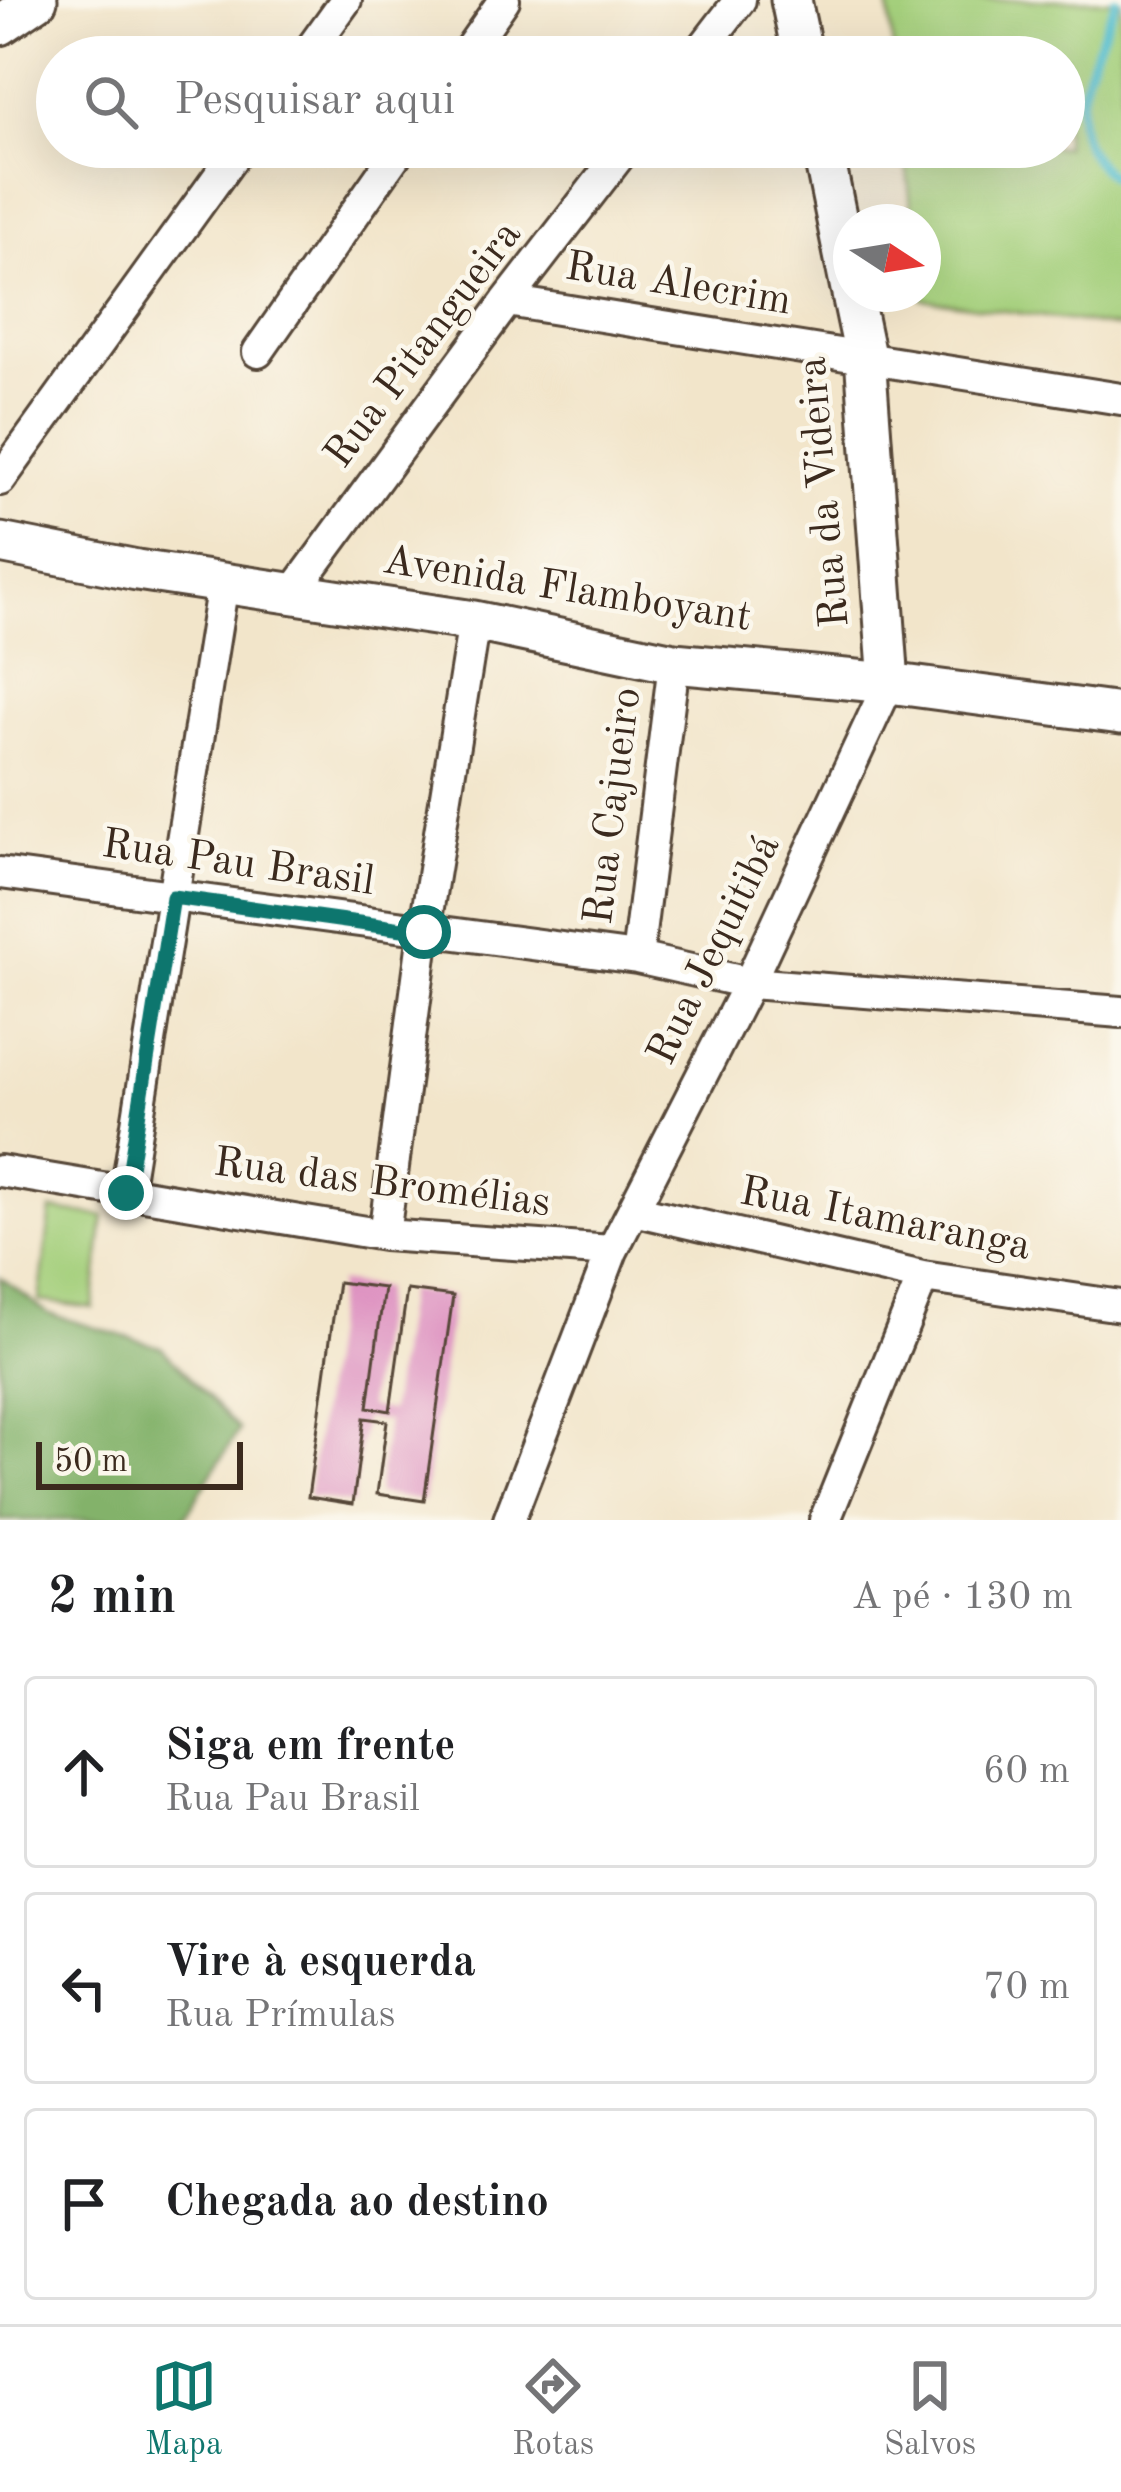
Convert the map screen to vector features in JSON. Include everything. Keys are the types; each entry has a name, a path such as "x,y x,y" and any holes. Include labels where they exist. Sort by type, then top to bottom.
{"street":[{"path":"0,25 37,0"},
{"path":"320,36 346,0"},
{"path":"479,36 504,0"},
{"path":"712,36 740,0"},
{"path":"791,0 799,36"},
{"path":"0,480 225,168"},
{"path":"258,352 386,168"},
{"name":"Rua Pitangueira","path":"292,594 610,168"},
{"name":"Rua da Videira","path":"826,168 834,204"},
{"name":"Rua Alecrim","path":"506,301 1121,399"},
{"name":"Rua da Videira","path":"856,312 865,356 889,683"},
{"name":"Avenida Flamboyant","path":"0,543 224,584 474,621 674,664 889,683 1121,714"},
{"path":"126,1193 224,584"},
{"path":"384,1234 424,932 474,621"},
{"name":"Rua Cajueiro","path":"638,958 674,664"},
{"name":"Rua Jequitibá","path":"509,1520 612,1251 749,983 889,683"},
{"name":"Rua Pau Brasil","path":"0,873 638,958 749,983 1121,1012"},
{"name":"Rua das Bromélias","path":"0,1171 384,1234 612,1251"},
{"name":"Rua Itamaranga","path":"633,1210 922,1277 1121,1306"},
{"path":"825,1520 922,1277"}],"green space":[{"path":"888,0 1121,0 1121,328 941,302 941,204 911,204 907,168 1085,168 1085,36 892,36"},
{"path":"51,1210 104,1216 93,1308 39,1301"},
{"path":"0,1277 49,1314 161,1347 239,1430 183,1520 0,1520"}],"building":[{"path":"338,1282 384,1288 368,1407 390,1411 407,1290 453,1296 424,1501 377,1494 387,1421 364,1418 353,1504 308,1497"}],"waterway":[{"path":"1085,81 1116,0"},
{"path":"1085,143 1098,164 1121,183"}],"route":[{"path":"126,1193 173,897 424,932"}]}
